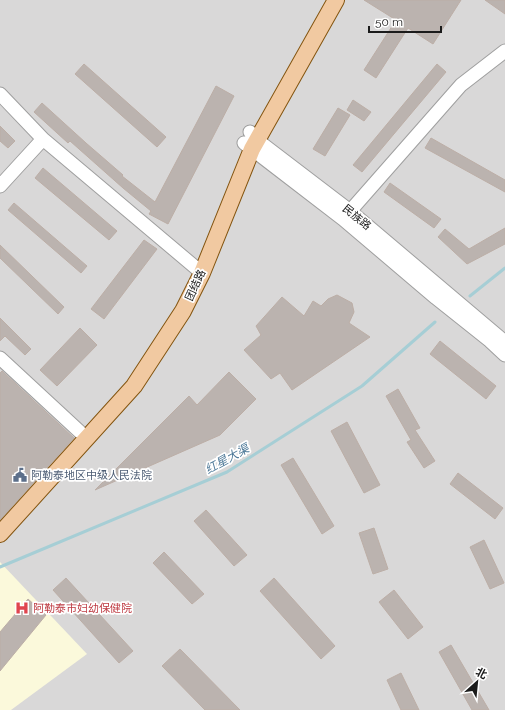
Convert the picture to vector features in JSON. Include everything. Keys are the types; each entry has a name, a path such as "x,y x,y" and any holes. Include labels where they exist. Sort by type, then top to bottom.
{"main road":[{"name":"团结路","path":"0,534 134,386 183,311 198,269 251,141 325,0"},
{"name":"团结路","path":"251,141 336,0"},
{"name":"团结路","path":"0,520 126,381 198,269"}],"street":[{"path":"346,215 461,85 505,51"},
{"path":"0,94 43,139 198,269"},
{"path":"0,186 43,139"},
{"name":"民族路","path":"251,141 346,215 462,312 505,342"},
{"name":"民族路","path":"462,312 490,342 505,355"},
{"path":"0,358 80,432"}],"shaded area":[{"path":"0,0 505,0 505,710 0,710"},
{"name":"阿勒泰市妇幼保健院","path":"0,562 87,654 11,710 0,710"}],"building":[{"path":"364,0 461,0 433,44 408,28 376,78 364,70 396,20"},
{"path":"485,0 505,0 505,14"},
{"path":"84,64 166,137 157,147 75,74"},
{"path":"437,64 446,72 362,172 353,165"},
{"path":"216,86 234,96 168,224 149,214 151,211 70,141 68,143 34,112 42,103 123,175 122,176 155,202"},
{"path":"353,100 371,112 364,121 347,110"},
{"path":"338,108 350,115 325,156 313,149"},
{"path":"0,126 15,141 8,148 0,141"},
{"path":"431,138 505,180 505,192 425,148"},
{"path":"43,168 117,231 109,240 35,178"},
{"path":"390,183 441,219 434,228 384,192"},
{"path":"14,203 87,266 81,273 8,210"},
{"path":"505,228 505,244 467,264 438,237 445,229 469,249"},
{"path":"144,240 157,249 104,319 91,309"},
{"path":"0,245 64,307 58,314 0,258"},
{"path":"337,295 352,303 354,312 349,323 370,337 292,390 280,373 271,379 244,350 261,335 256,326 282,297 304,316 313,301 321,306 328,299"},
{"path":"0,318 31,349 25,355 5,336 0,341"},
{"path":"80,328 97,345 57,386 40,370"},
{"path":"440,341 496,386 486,399 430,354"},
{"name":"阿勒泰地区中级人民法院","path":"2,371 74,438 0,520 0,373"},
{"path":"229,372 256,399 220,435 95,490 189,396 197,405"},
{"path":"398,389 420,428 415,430 435,461 424,468 407,442 411,440 386,396"},
{"path":"347,422 380,485 364,493 331,431"},
{"path":"293,458 334,526 322,534 281,465"},
{"path":"458,473 503,508 495,519 450,484"},
{"path":"206,510 247,555 234,566 194,521"},
{"path":"374,528 388,569 373,574 359,533"},
{"path":"484,540 504,583 490,589 470,547"},
{"path":"164,552 204,594 192,604 153,563"},
{"path":"66,578 133,651 119,663 53,590"},
{"path":"274,578 335,646 321,659 260,591"},
{"path":"394,590 423,627 408,639 379,602"},
{"path":"28,599 46,615 0,671 0,632"},
{"path":"451,645 489,710 472,710 439,652"},
{"path":"180,649 240,710 205,710 162,666"},
{"path":"401,673 419,710 401,710 387,680"}],"waterway":[{"name":"红星大渠","path":"470,296 505,268"},
{"name":"红星大渠","path":"0,567 227,472 362,386 435,322"}],"place":[{"name":"阿勒泰地区中级人民法院","path":"20,475"},
{"name":"阿勒泰市妇幼保健院","path":"22,608"}]}
